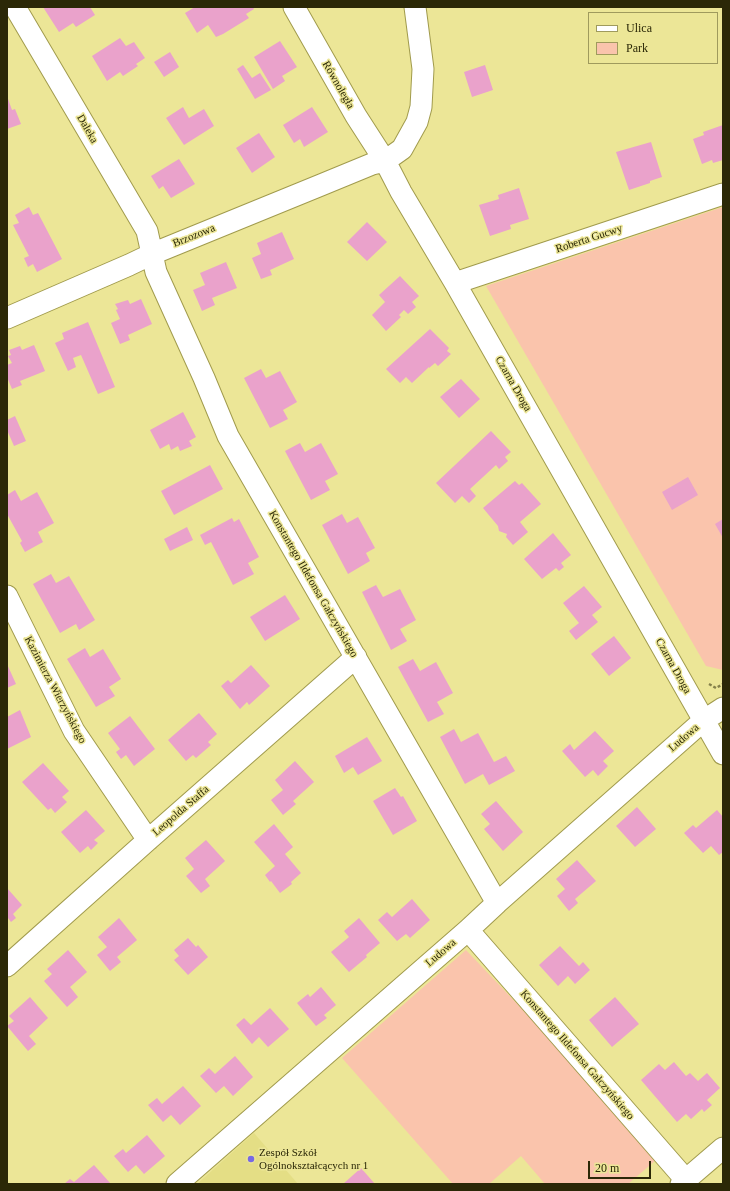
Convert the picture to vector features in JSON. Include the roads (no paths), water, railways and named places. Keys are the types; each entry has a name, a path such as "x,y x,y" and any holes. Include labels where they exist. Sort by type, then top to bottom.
{"street":[{"name":"Daleka","path":"15,7 147,231 152,254"},
{"name":"Równoległa","path":"294,7 356,116 385,161"},
{"path":"385,161 402,149 417,122 421,107 423,69 415,7"},
{"name":"Brzozowa","path":"7,318 152,254 321,184 372,164 385,161"},
{"name":"Czarna Droga","path":"385,161 401,192 455,283 723,754"},
{"name":"Roberta Gucwy","path":"455,283 723,194"},
{"name":"Konstantego Ildefonsa Gałczyńskiego","path":"152,254 156,272 204,378 228,436 497,903"},
{"name":"Kazimierza Wierzyńskiego","path":"7,596 74,731 148,840"},
{"name":"Leopolda Staffa","path":"7,966 356,657"},
{"name":"Ludowa","path":"177,1184 468,930 703,721 723,708"},
{"name":"Konstantego Ildefonsa Gałczyńskiego","path":"468,930 684,1182"},
{"path":"684,1182 723,1148"}],"place":[{"name":"Zespół Szkół Ogólnokształcących nr 1","path":"251,1159"}]}
